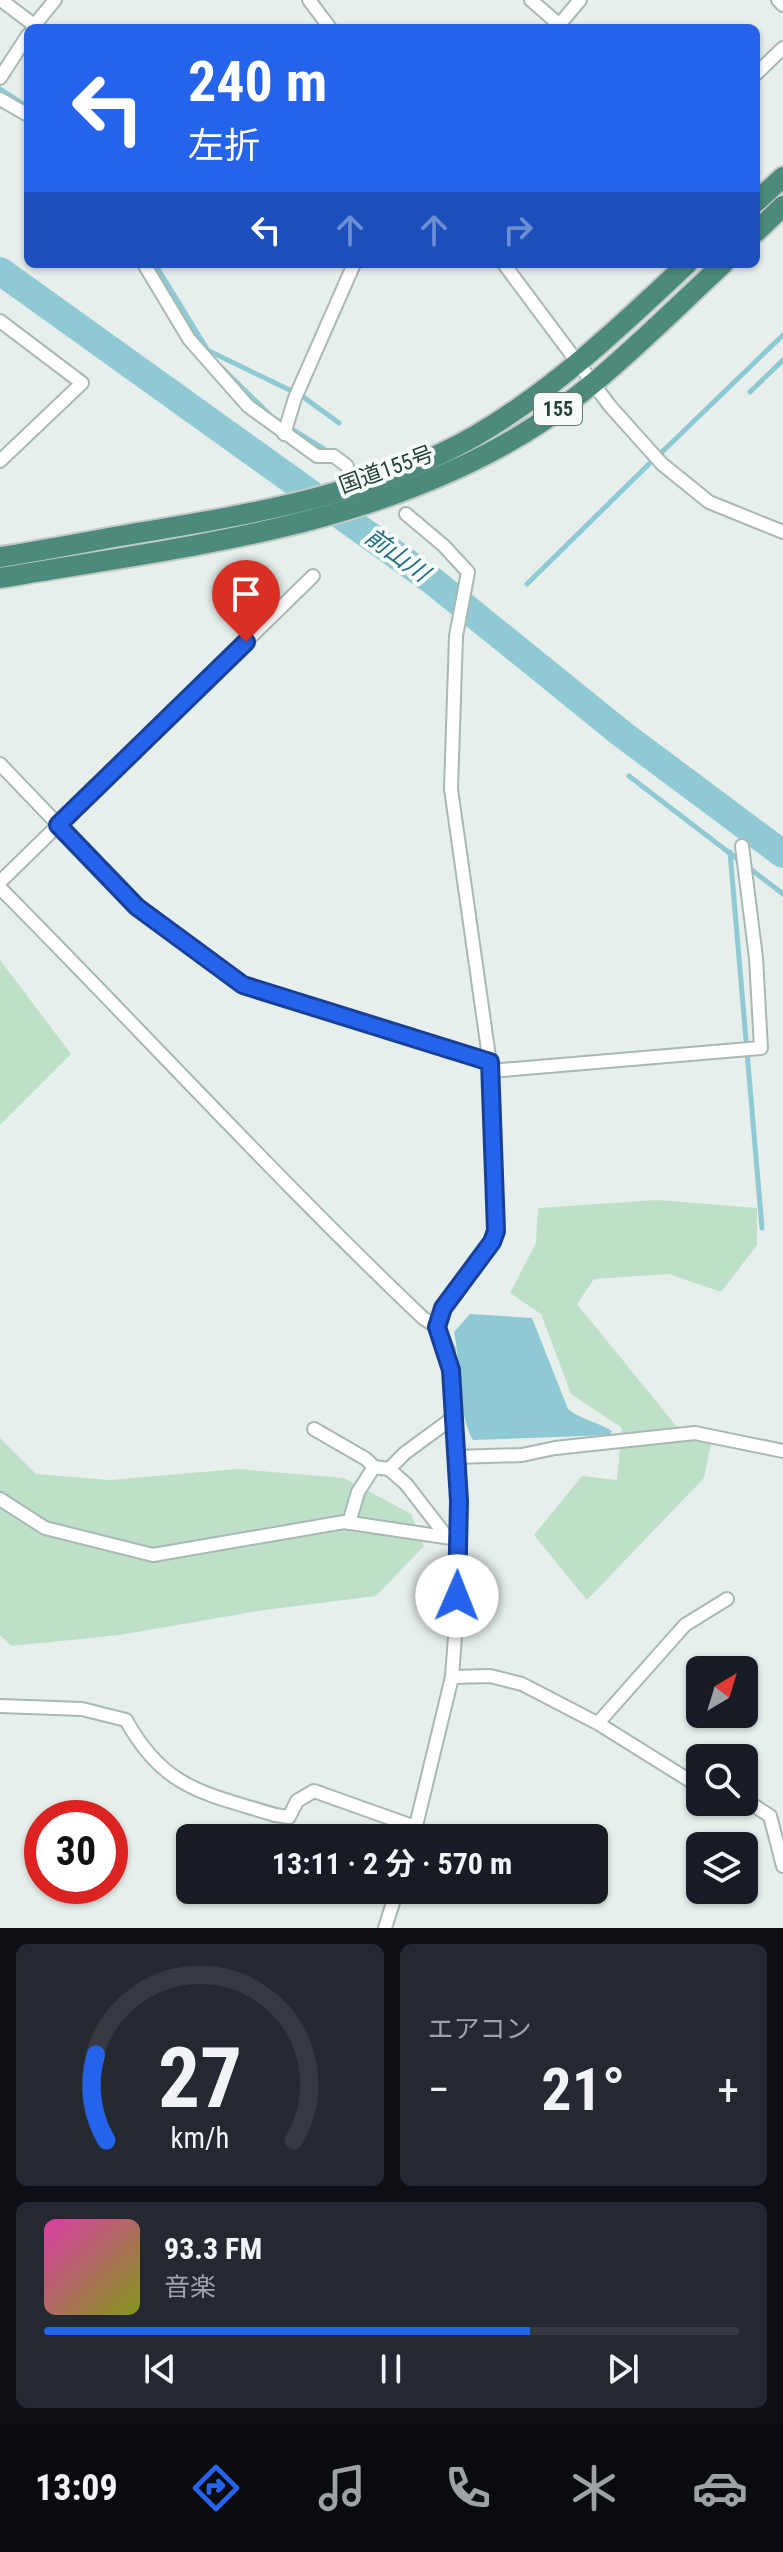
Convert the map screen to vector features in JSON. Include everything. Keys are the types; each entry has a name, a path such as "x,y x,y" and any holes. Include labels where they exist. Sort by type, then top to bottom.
{"highway":[{"path":"760,198 783,177"},
{"path":"760,228 783,206"},
{"name":"国道155号","path":"0,557 196,524 294,502 341,490 420,462 474,436 581,363 683,268"},
{"name":"国道155号","path":"0,578 209,542 362,507 477,460 516,438 593,381 719,268"}],"street":[{"path":"1,0 26,24"},
{"path":"35,24 55,0"},
{"path":"309,0 327,24"},
{"path":"531,0 558,24"},
{"path":"563,24 580,0"},
{"path":"778,0 783,5"},
{"path":"0,78 24,40"},
{"path":"760,70 783,48"},
{"path":"0,99 24,113"},
{"path":"147,268 208,363 248,406 317,456 334,456 347,466"},
{"path":"284,434 295,398 352,268"},
{"path":"507,268 593,381 662,464 694,492 736,516 783,532"},
{"path":"0,321 82,383 0,461"},
{"path":"406,514 465,567 467,586 459,625 451,789 491,1066 496,1231 492,1242 443,1308 437,1327"},
{"path":"313,576 0,885 278,1178 423,1318 437,1327 450,1360 456,1457 452,1538 452,1677 416,1824"},
{"path":"0,764 137,907 243,985 491,1066 761,1048 756,958 742,846"},
{"path":"389,1469 405,1453 454,1417"},
{"path":"314,1429 366,1459 374,1467 389,1469 406,1484 452,1538"},
{"path":"456,1457 522,1455 555,1448 695,1433 783,1451"},
{"path":"349,1523 358,1492 374,1467"},
{"path":"0,1499 45,1528 153,1555 349,1523 452,1538"},
{"path":"598,1723 685,1625 727,1599"},
{"path":"452,1677 505,1678 598,1723 686,1778"},
{"path":"0,1706 82,1709 126,1720 143,1751 189,1789 275,1815 289,1817 297,1801 314,1791 393,1824"},
{"path":"758,1808 770,1816 783,1866"},
{"path":"385,1928 393,1904"}],"green space":[{"path":"0,960 71,1054 0,1125"},
{"path":"657,1200 757,1208 757,1245 721,1292 669,1274 594,1279 577,1304 685,1437 711,1444 704,1478 587,1600 534,1535 582,1476 617,1480 622,1428 571,1394 541,1314 510,1293 536,1243 538,1208"},
{"path":"0,1438 36,1474 110,1480 237,1469 344,1478 411,1514 424,1546 376,1596 257,1611 120,1635 11,1646 0,1635"}],"water":[{"path":"470,1314 532,1318 568,1409 612,1431 610,1435 473,1440 464,1416 454,1332"}],"waterway":[{"path":"0,89 24,104"},
{"path":"157,268 210,354"},
{"name":"前山川","path":"0,271 434,582 622,734 783,854"},
{"path":"662,452 783,335"},
{"path":"207,350 302,396 339,423"},
{"path":"750,392 783,360"},
{"path":"222,368 272,417 324,449"},
{"path":"527,584 649,464"},
{"path":"629,776 783,894"},
{"path":"730,852 762,1228"}],"route":[{"path":"246,642 58,825 137,907 237,982 490,1062 496,1231 492,1242 443,1308 437,1327 448,1350 451,1370 459,1501 457,1596"}]}
